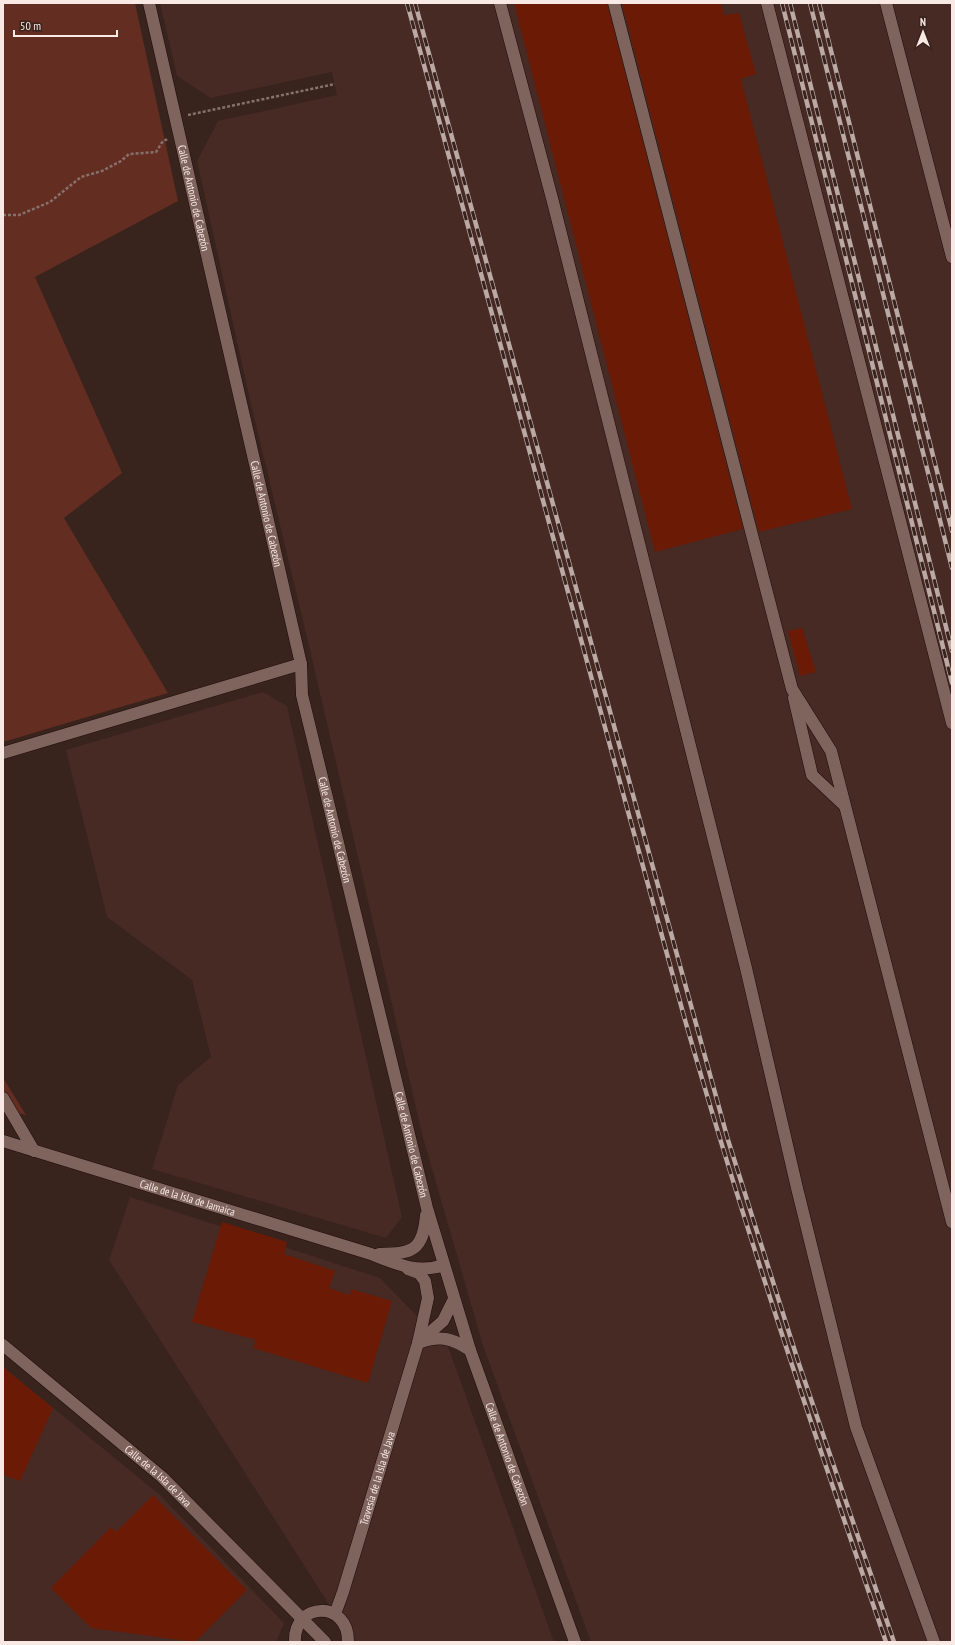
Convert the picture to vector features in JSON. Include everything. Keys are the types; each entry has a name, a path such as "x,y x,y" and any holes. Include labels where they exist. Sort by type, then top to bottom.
{"street":[{"name":"Calle de Antonio de Cabezón","path":"149,3 301,664 302,695 427,1208 470,1350 575,1642"},
{"path":"500,3 553,202 746,968 856,1427 934,1642"},
{"path":"614,3 792,689 812,775 845,806"},
{"path":"767,3 952,723"},
{"path":"886,3 952,257"},
{"path":"3,753 301,664"},
{"path":"792,689 831,751 952,1222"},
{"path":"3,1098 34,1150"},
{"name":"Calle de la Isla de Jamaica","path":"3,1141 372,1254 404,1267 433,1269 444,1265"},
{"name":"Calle de la Isla de Jamaica","path":"372,1254 395,1254 416,1247 422,1239 425,1231 427,1208"},
{"name":"Travesía de la Isla de Java","path":"335,1614 343,1592 418,1343 428,1298 428,1289 425,1280 419,1273 404,1267"},
{"path":"418,1343 443,1321 454,1299"},
{"path":"418,1343 431,1339 445,1339 456,1341 470,1350"},
{"name":"Calle de la Isla de Java","path":"3,1345 162,1477 325,1642"},
{"path":"295,1642 294,1633 302,1618 309,1613 327,1611 335,1614 346,1626 348,1642"}],"path":[{"path":"176,118 335,84"},
{"path":"3,215 19,215 50,202 81,177 102,171 121,161 129,154 156,152 163,141 171,138"}],"shaded area":[{"path":"3,3 135,3 178,201 35,277 122,473 64,518 168,693 3,742"},
{"path":"160,3 952,3 952,1642 591,1642 483,1346 422,1134 310,650 251,404 197,161 218,121 337,95 332,72 211,98 177,76"},
{"path":"263,692 287,706 402,1217 386,1238 152,1169 178,1085 211,1057 192,980 107,917 66,750"},
{"path":"3,1078 26,1115 3,1109"},
{"path":"130,1197 380,1278 449,1349 554,1642 356,1642 346,1631 109,1260"},
{"path":"3,1367 159,1494 284,1623 276,1642 16,1642 3,1640"}],"building":[{"path":"514,3 607,3 743,529 655,552"},
{"path":"622,3 721,3 724,15 739,13 756,74 741,79 852,509 759,532"},
{"path":"802,628 816,672 800,676 788,631"},
{"path":"222,1222 287,1242 284,1254 335,1271 329,1288 350,1295 351,1289 392,1301 368,1383 253,1348 256,1340 192,1322"},
{"path":"3,1367 53,1408 20,1481 3,1475"},
{"path":"153,1495 247,1590 195,1642 91,1628 51,1588 111,1527 116,1532"}],"railway":[{"path":"407,3 685,1020 708,1099 781,1332 886,1642"},
{"path":"415,3 728,1140 799,1364 894,1642"},
{"path":"782,3 952,683"},
{"path":"790,3 952,651"},
{"path":"810,3 952,568"},
{"path":"819,3 952,531"}]}
